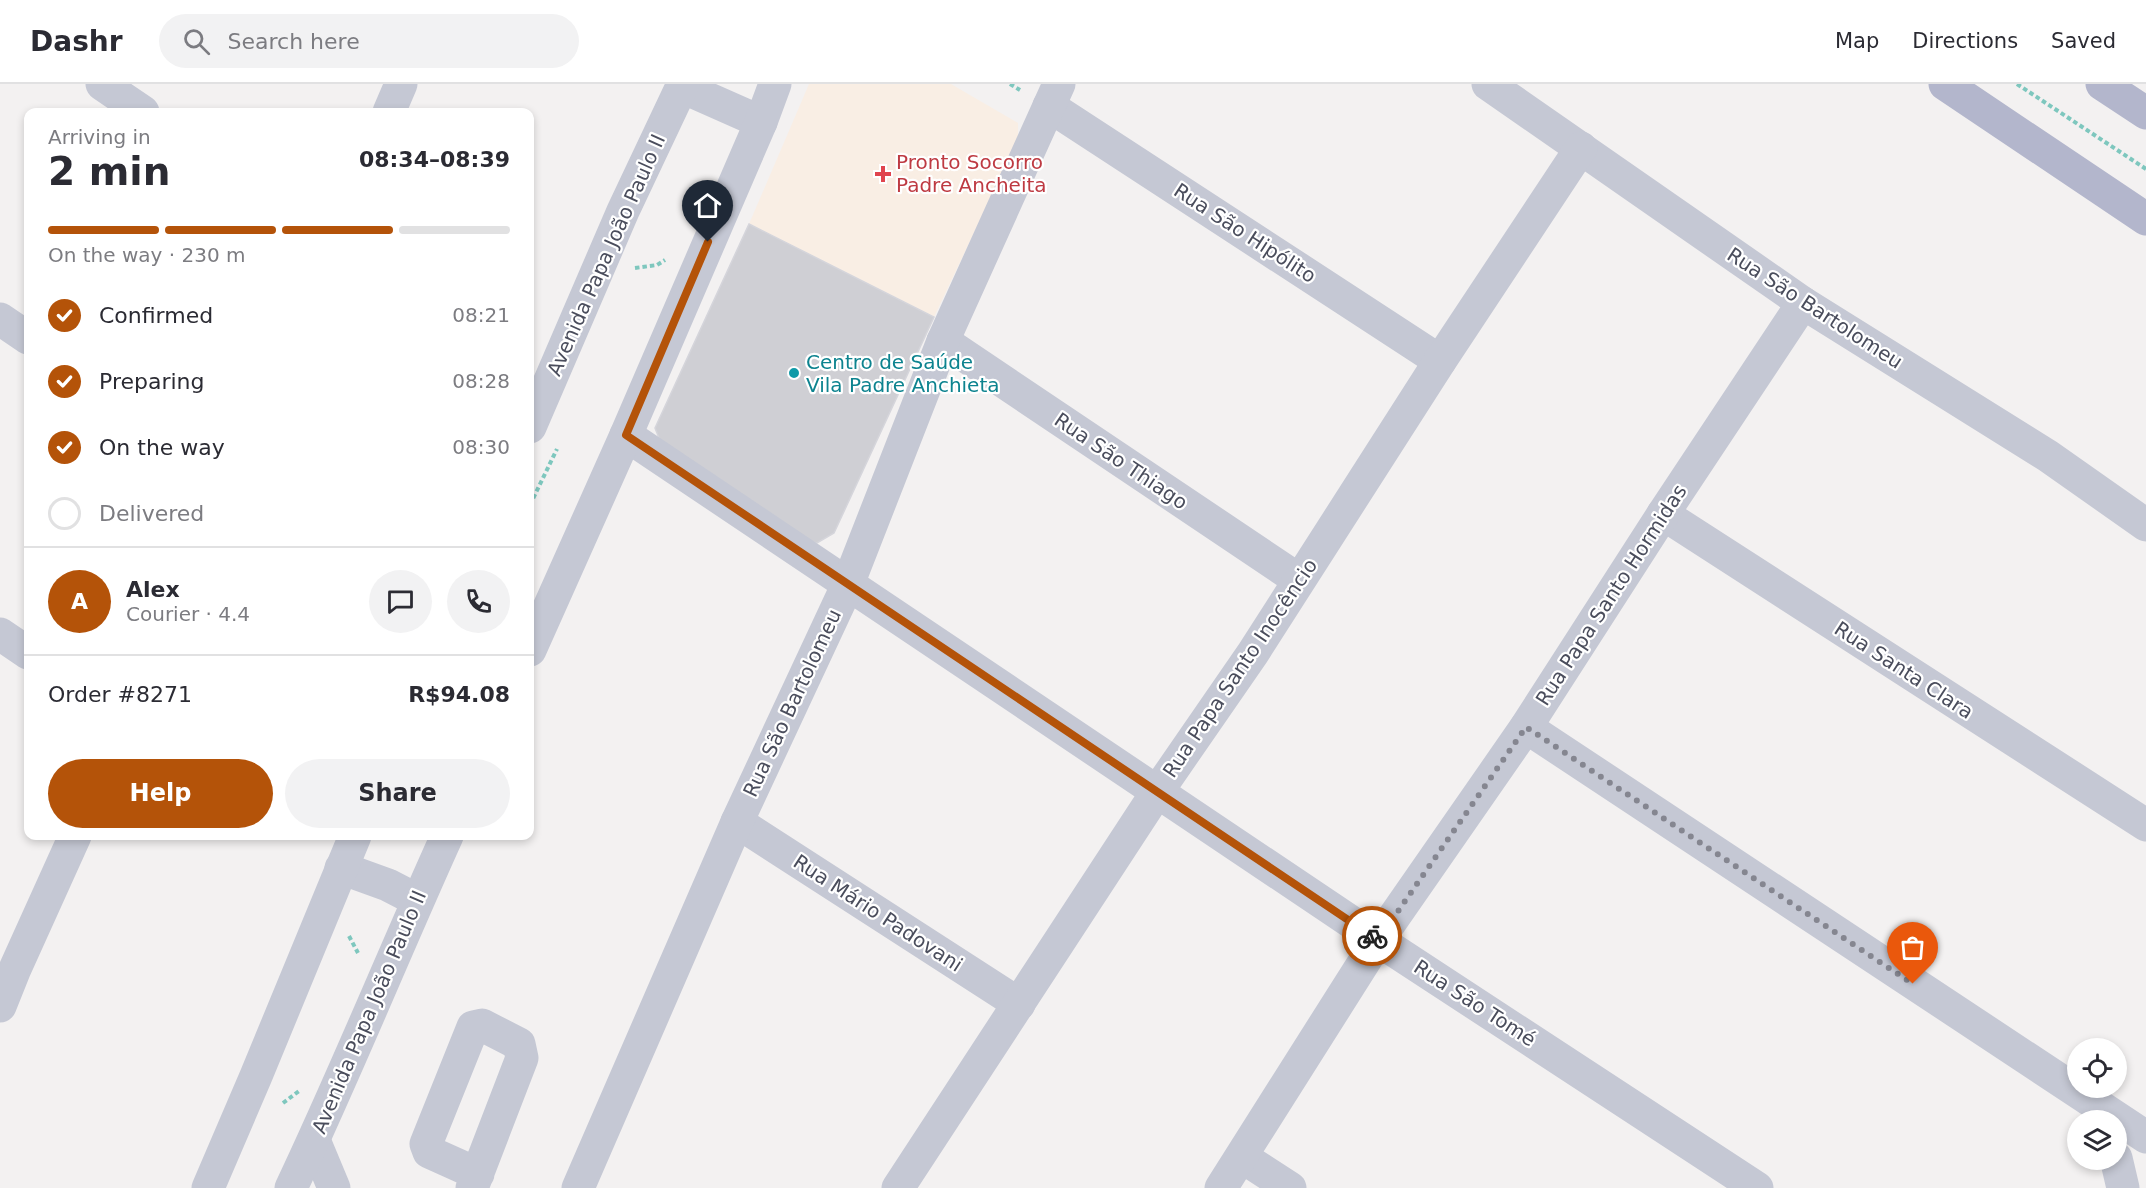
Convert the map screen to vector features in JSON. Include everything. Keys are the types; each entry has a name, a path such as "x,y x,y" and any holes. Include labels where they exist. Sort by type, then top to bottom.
{"main road":[{"path":"1945,84 2146,219"},
{"path":"2102,84 2146,113"}],"street":[{"path":"102,84 137,108"},
{"path":"391,108 401,84"},
{"path":"534,642 626,435 761,122 775,84"},
{"name":"Rua São Bartolomeu","path":"1488,84 1803,303 2048,456 2146,525"},
{"path":"683,86 761,122"},
{"name":"Avenida Papa João Paulo II","path":"534,405 540,373 623,211 683,86"},
{"name":"Rua São Bartolomeu","path":"578,1188 737,822 848,584 943,341 1054,95"},
{"name":"Rua São Hipólito","path":"1054,95 1440,361"},
{"name":"Rua Papa Santo Inocêncio","path":"898,1188 1157,792 1253,653 1440,361 1581,148"},
{"name":"Rua Papa Santo Hormidas","path":"1221,1188 1378,940 1526,727 1663,514 1803,303"},
{"path":"0,320 24,335"},
{"name":"Rua São Thiago","path":"943,341 1299,580"},
{"name":"Rua São Tomé","path":"626,435 1378,940 1756,1188"},
{"name":"Rua Santa Clara","path":"1663,514 2146,825"},
{"path":"0,634 24,650"},
{"path":"1526,727 2098,1110"},
{"name":"Rua Mário Padovani","path":"737,822 1019,1004"},
{"path":"0,1006 7,966 73,840"},
{"path":"208,1188 353,840"},
{"name":"Avenida Papa João Paulo II","path":"291,1188 314,1140 442,840"},
{"path":"341,868 388,885 417,900"},
{"path":"2127,1127 2146,1137"},
{"path":"314,1140 334,1188"},
{"path":"1242,1157 1290,1188"},
{"path":"2119,1170 2123,1188"}],"path":[{"path":"2017,84 2146,169"},
{"name":"Avenida Papa João Paulo II","path":"632,269 657,265 668,258"},
{"path":"534,497 560,442"}],"shaded area":[{"path":"809,84 951,84 1018,123 1018,140 934,317 749,224"}],"building":[{"name":"Centro de Saúde Vila Padre Anchieta","path":"749,224 934,317 834,533 817,543 790,537 661,443 655,428"}],"way so far":[{"path":"1372,936 1378,940 1526,727 1913,984"}],"place":[{"name":"Pronto Socorro Padre Ancheita","path":"883,174"},
{"name":"Centro de Saúde Vila Padre Anchieta","path":"794,373"}],"route":[{"path":"708,242 626,435 1372,936"}]}
